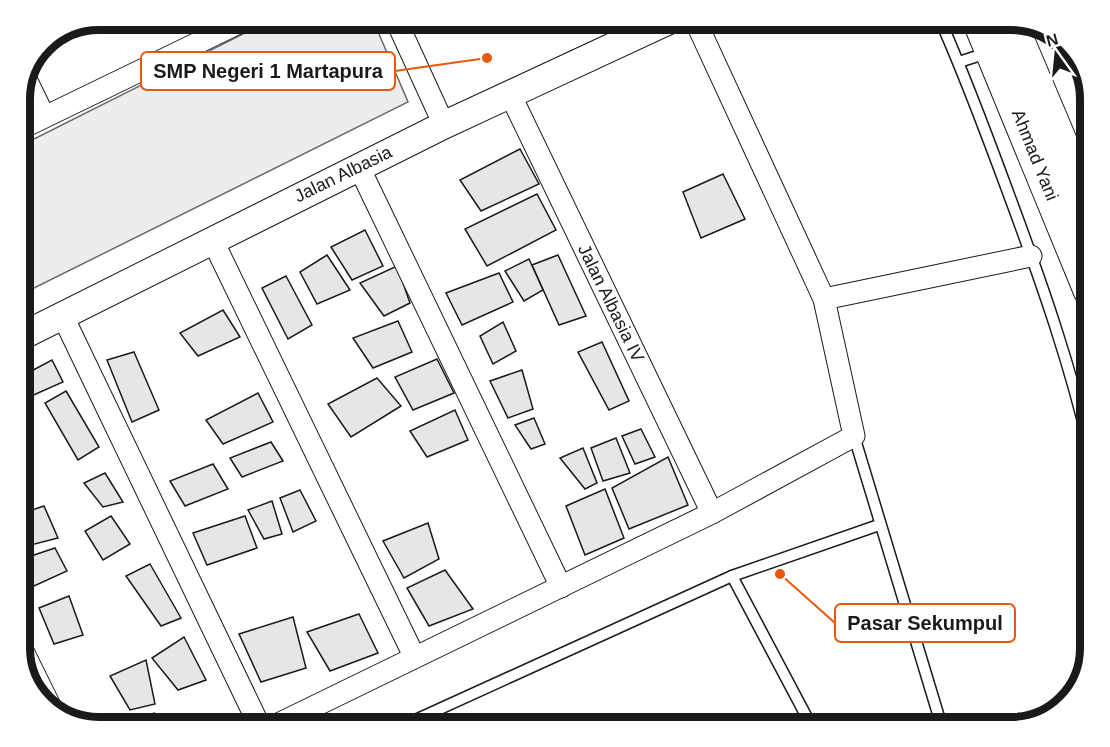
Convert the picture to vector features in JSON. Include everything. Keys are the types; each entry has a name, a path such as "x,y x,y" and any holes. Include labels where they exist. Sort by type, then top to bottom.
{"highway":[{"name":"Ahmad Yani","path":"983,30 992,51 1033,112"},
{"path":"1012,30 1033,112 1046,144 1080,197"},
{"name":"Ahmad Yani","path":"1046,144 1080,257"}],"street":[{"path":"30,124 224,30"},
{"path":"401,30 444,125"},
{"name":"Jalan Albasia","path":"30,332 212,238 444,125 648,30"},
{"path":"294,717 414,656 712,513 854,436 824,299 700,30"},
{"path":"31,89 44,116"},
{"name":"Jalan Albasia IV","path":"510,94 712,513"},
{"path":"359,167 561,587"},
{"path":"212,238 414,656"},
{"path":"824,299 1031,255"},
{"path":"60,316 68,327 255,717"}],"lane":[{"path":"945,30 959,62 1031,255 1080,406"},
{"path":"959,62 992,51"},
{"path":"854,436 939,717"},
{"path":"424,717 732,576 879,525"},
{"path":"732,576 806,717"}],"shaded area":[{"path":"251,30 377,30 408,102 30,290 30,141"}],"building":[{"path":"520,149 539,184 481,211 460,180"},
{"path":"723,174 745,219 701,238 683,192"},
{"path":"537,194 556,230 487,266 465,229"},
{"path":"365,230 383,266 352,280 331,247"},
{"path":"327,255 350,290 317,304 300,272"},
{"path":"558,255 586,316 559,325 532,265"},
{"path":"529,259 543,290 524,301 505,271"},
{"path":"397,266 410,303 384,316 360,283"},
{"path":"499,273 513,302 462,325 446,293"},
{"path":"286,276 312,325 288,339 262,288"},
{"path":"223,310 240,337 198,356 180,333"},
{"path":"398,321 412,352 373,368 353,338"},
{"path":"503,322 516,351 493,364 480,336"},
{"path":"602,342 629,401 609,410 578,352"},
{"path":"134,352 159,410 132,422 107,360"},
{"path":"437,359 454,393 413,410 395,377"},
{"path":"52,360 63,382 30,397 30,372"},
{"path":"522,370 533,409 508,418 490,381"},
{"path":"377,378 401,406 351,437 328,404"},
{"path":"66,391 99,447 78,460 45,403"},
{"path":"258,393 273,422 223,444 206,420"},
{"path":"455,410 468,440 427,457 410,431"},
{"path":"534,418 545,444 531,449 515,425"},
{"path":"641,429 655,457 635,464 622,436"},
{"path":"616,438 630,473 603,481 591,448"},
{"path":"271,442 283,461 242,477 230,458"},
{"path":"583,448 597,483 585,489 560,458"},
{"path":"668,457 688,505 629,529 612,488"},
{"path":"213,464 228,489 185,506 170,481"},
{"path":"105,473 123,502 103,507 84,483"},
{"path":"605,489 624,538 585,555 566,506"},
{"path":"300,490 316,521 293,532 280,498"},
{"path":"272,501 282,534 264,539 248,510"},
{"path":"44,506 58,538 30,545 30,511"},
{"path":"111,516 130,544 103,560 85,531"},
{"path":"245,516 257,548 207,565 193,533"},
{"path":"428,523 439,559 404,578 383,541"},
{"path":"55,548 67,571 34,586 30,577 30,556"},
{"path":"150,564 181,618 161,626 126,576"},
{"path":"445,570 473,609 429,626 407,588"},
{"path":"69,596 83,635 54,644 39,608"},
{"path":"359,614 378,653 330,671 307,632"},
{"path":"293,617 306,668 261,682 239,634"},
{"path":"184,637 206,680 178,690 152,658"},
{"path":"146,660 155,704 130,710 110,676"}],"place":[{"name":"SMP Negeri 1 Martapura","path":"487,58"},
{"name":"Pasar Sekumpul","path":"780,574"}]}
